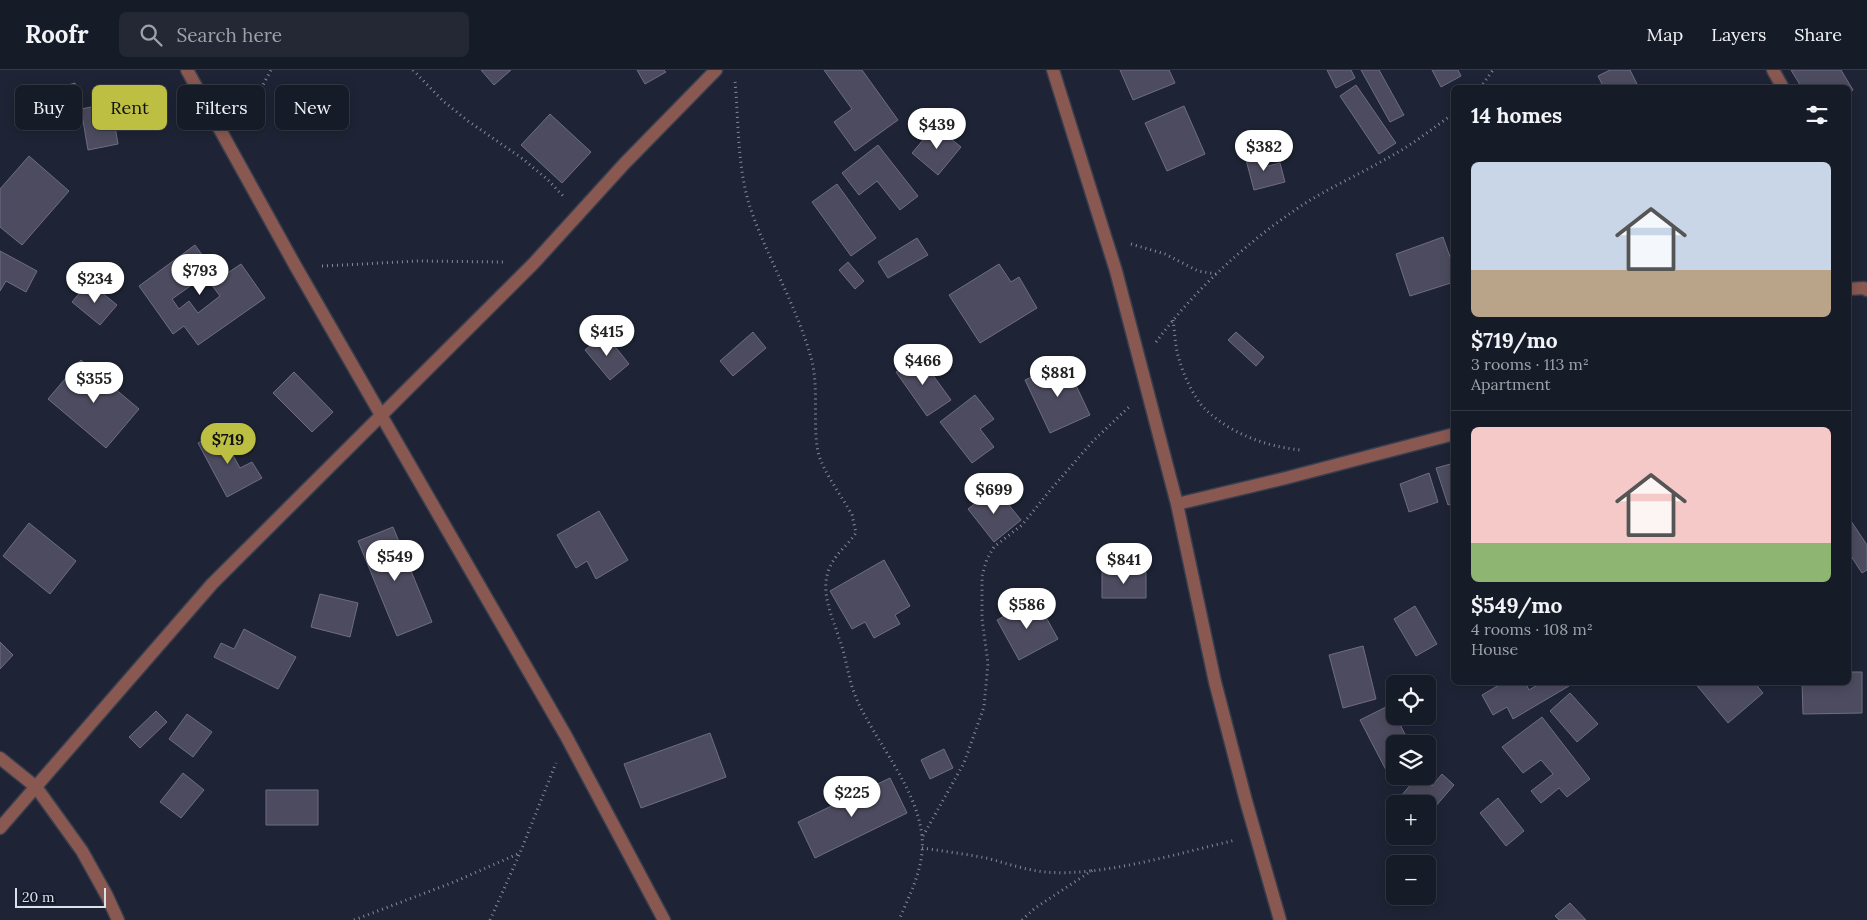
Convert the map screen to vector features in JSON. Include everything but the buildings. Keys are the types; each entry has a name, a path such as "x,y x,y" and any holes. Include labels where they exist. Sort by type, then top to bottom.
{"street":[{"path":"187,70 296,267 566,736 664,920"},
{"path":"0,828 212,584 534,262 716,70"},
{"path":"1053,70 1106,238 1140,364 1177,504 1215,682 1280,920"},
{"path":"1773,70 1781,85"},
{"path":"1851,289 1864,288 1867,290"},
{"path":"1177,504 1451,435"},
{"path":"0,758 36,787 82,851 108,896 118,920"}],"path":[{"path":"229,146 271,70"},
{"path":"413,70 443,101 468,121 523,159 548,180 579,214"},
{"path":"1482,85 1493,70"},
{"path":"735,80 742,172 750,208 797,314 811,356 815,377 816,438 819,454 856,526 856,533 836,554 829,569 825,585 826,600 842,644 850,682 858,702 900,775 915,809 922,837 922,861 912,891 899,920"},
{"path":"1140,364 1173,320 1216,274 1258,239 1304,204 1423,137 1451,115"},
{"path":"1106,238 1165,254 1198,271 1216,274"},
{"path":"296,267 419,261 534,262"},
{"path":"1173,320 1178,357 1186,380 1204,409 1240,434 1279,448 1308,451"},
{"path":"922,837 964,763 984,707 988,663 982,619 982,576 987,559 994,547 1022,525 1094,440 1146,390"},
{"path":"490,920 520,853 566,736"},
{"path":"922,848 967,855 1046,872 1093,870 1158,858 1256,836"},
{"path":"354,920 454,882 520,853"},
{"path":"1022,920 1035,908 1093,870"}]}
